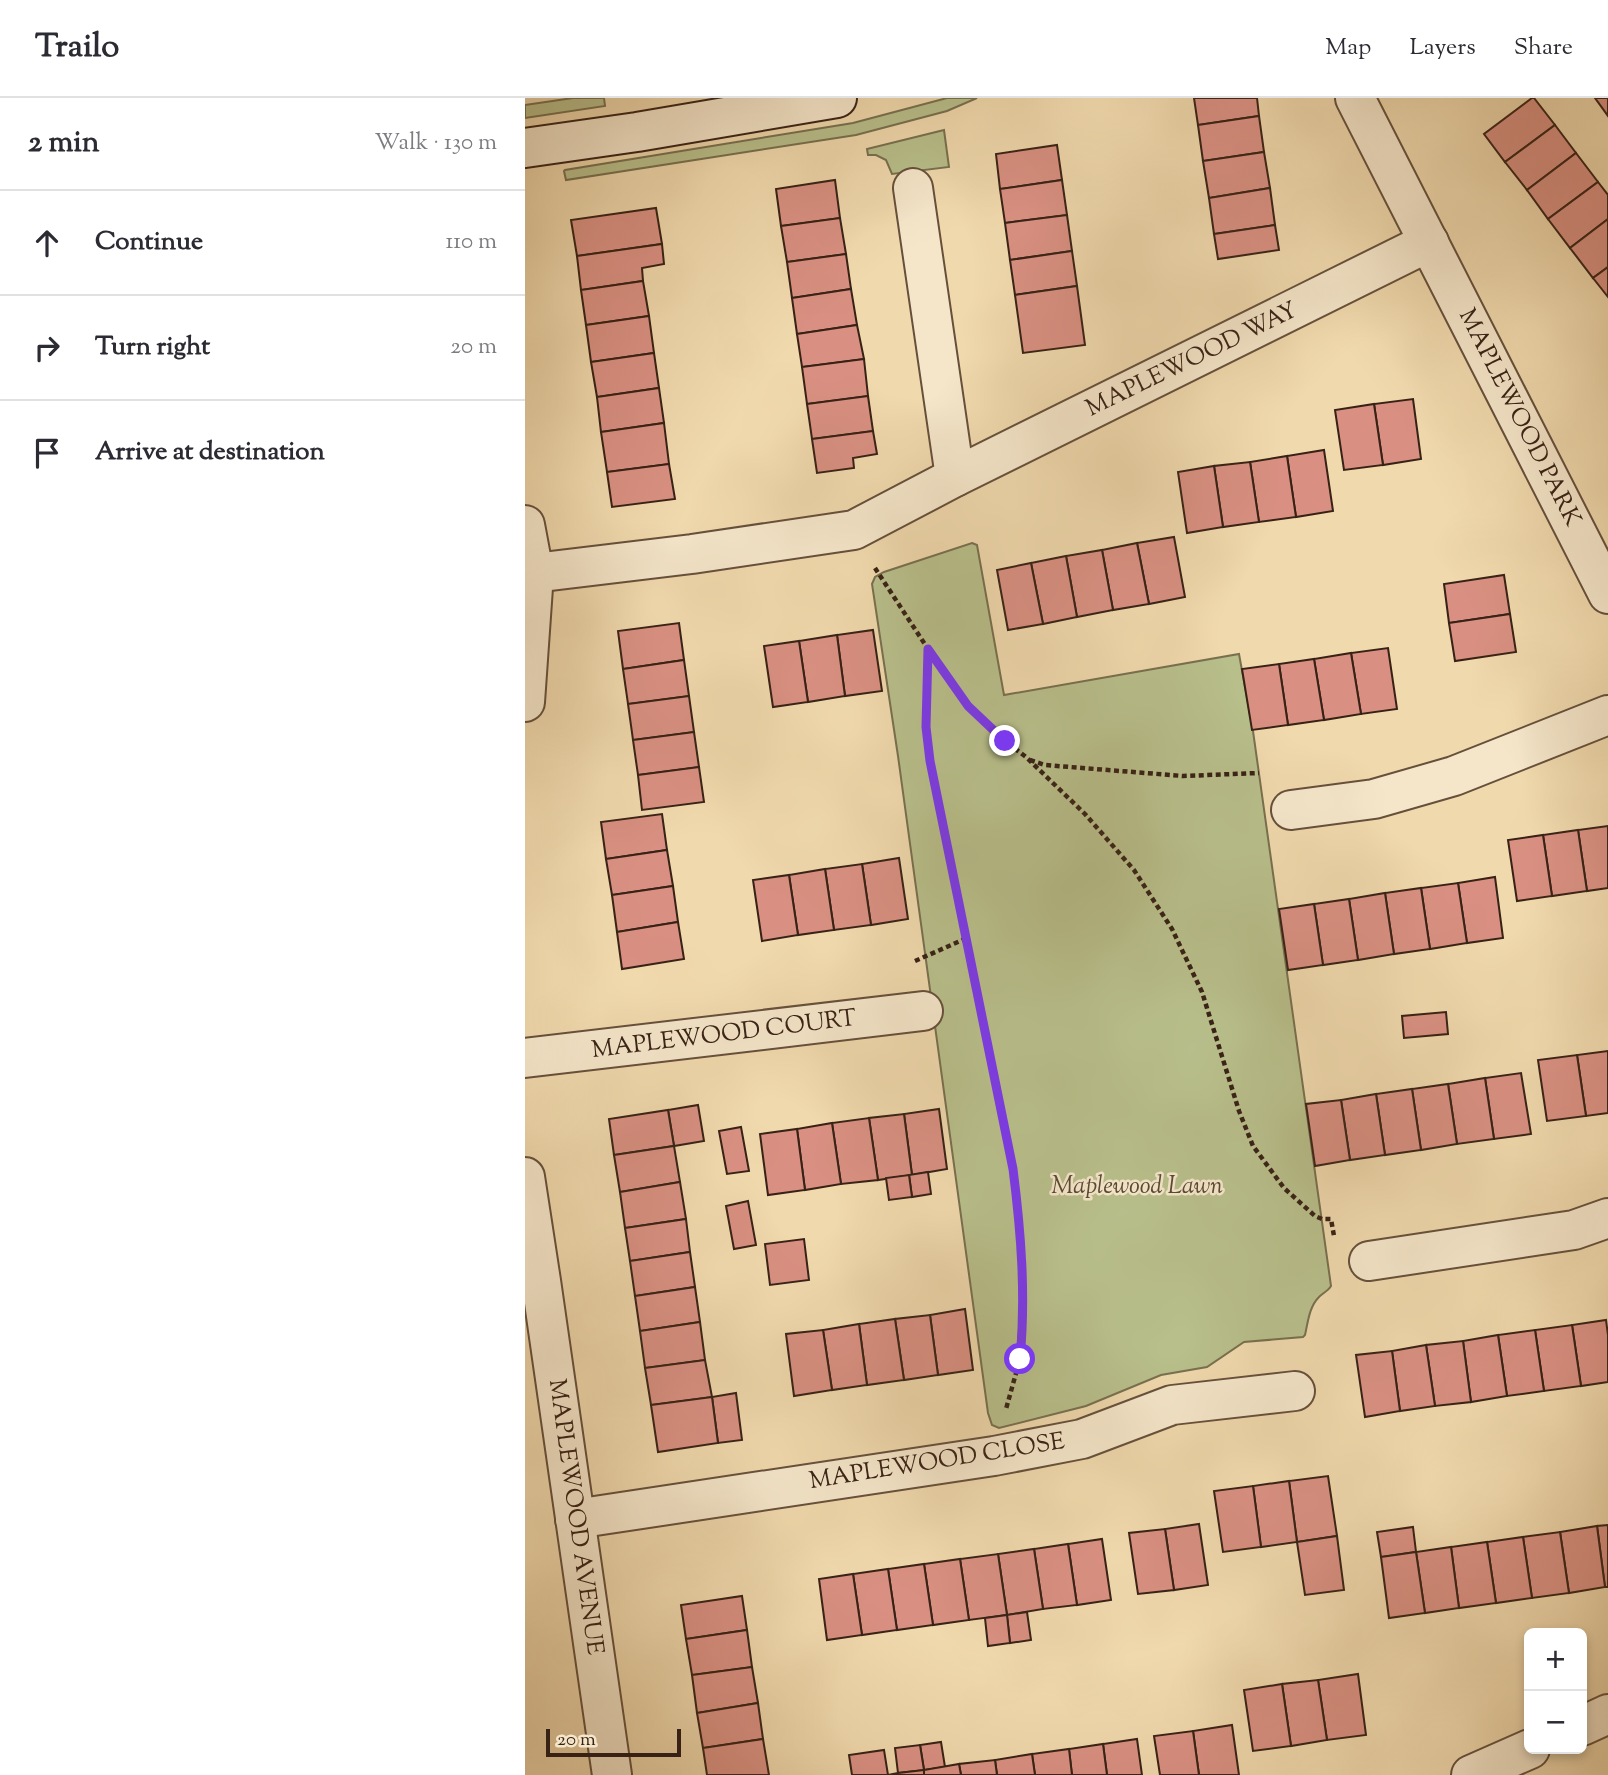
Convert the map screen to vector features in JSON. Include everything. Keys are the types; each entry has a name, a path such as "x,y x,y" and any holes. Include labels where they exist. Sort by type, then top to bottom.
{"street":[{"path":"525,148 837,98"},
{"name":"MAPLEWOOD PARK","path":"1355,98 1608,594"},
{"path":"913,188 955,477"},
{"name":"MAPLEWOOD WAY","path":"534,573 692,554 853,530 1429,242"},
{"path":"525,524 534,573 525,702"},
{"path":"1290,810 1374,799 1454,776 1608,715"},
{"name":"MAPLEWOOD COURT","path":"525,1058 923,1012"},
{"name":"MAPLEWOOD AVENUE","path":"525,1177 612,1775"},
{"path":"1370,1261 1574,1230 1608,1218"},
{"name":"MAPLEWOOD CLOSE","path":"575,1518 994,1456 1082,1439 1173,1405 1295,1391"},
{"path":"1587,1724 1608,1714"},
{"path":"1471,1775 1524,1752"}],"path":[{"path":"874,565 968,706 1085,814 1134,870 1172,929 1202,992 1238,1111 1253,1146 1284,1188 1315,1216 1331,1219"},
{"path":"928,649 926,727 930,761 1013,1169 1019,1213 1024,1290 1023,1327 1020,1359 1007,1407 1002,1413"},
{"path":"1029,760 1045,765 1184,776 1259,773"},
{"path":"915,961 967,938"}],"green space":[{"path":"573,98 604,98 605,106 525,118 525,105"},
{"path":"947,98 977,98 947,111 856,135 566,180 564,171 853,123"},
{"path":"944,130 949,167 892,174 886,160 876,155 868,155 867,149"},
{"name":"Maplewood Lawn","path":"972,543 977,545 1004,695 1239,654 1253,731 1331,1286 1313,1305 1303,1337 1244,1342 1207,1367 1161,1375 1086,1406 999,1428 992,1425 988,1413 872,584 875,577 884,572"}],"building":[{"path":"1194,98 1257,98 1259,116 1198,125"},
{"path":"1532,98 1555,125 1505,162 1484,134"},
{"path":"1595,98 1608,98 1608,116"},
{"path":"1259,116 1264,152 1203,161 1198,125"},
{"path":"1555,125 1576,153 1527,190 1505,162"},
{"path":"1057,145 1062,180 1000,189 996,154"},
{"path":"1264,152 1270,188 1209,198 1203,161"},
{"path":"1576,153 1598,182 1548,219 1527,190"},
{"path":"835,180 840,218 781,226 776,189"},
{"path":"1062,180 1067,215 1005,223 1000,189"},
{"path":"1598,182 1608,195 1608,219 1570,248 1548,219"},
{"path":"1270,188 1275,225 1214,234 1209,198"},
{"path":"656,208 662,244 577,256 571,220"},
{"path":"1067,215 1072,251 1010,260 1005,223"},
{"path":"840,218 846,254 787,262 781,226"},
{"path":"1608,219 1608,267 1593,278 1570,248"},
{"path":"1275,225 1279,250 1218,259 1214,234"},
{"path":"662,244 664,264 642,268 643,281 581,290 577,256"},
{"path":"1072,251 1077,286 1015,295 1010,260"},
{"path":"846,254 851,289 792,298 787,262"},
{"path":"1608,267 1608,297 1593,278"},
{"path":"643,281 649,316 586,325 581,290"},
{"path":"1077,286 1085,345 1023,353 1015,295"},
{"path":"851,289 857,325 797,334 792,298"},
{"path":"649,316 654,353 591,362 586,325"},
{"path":"857,325 864,359 802,367 797,334"},
{"path":"654,353 659,388 597,397 591,362"},
{"path":"864,359 868,396 807,404 802,367"},
{"path":"659,388 664,423 601,432 597,397"},
{"path":"868,396 873,431 812,439 807,404"},
{"path":"1413,399 1421,459 1383,465 1374,404"},
{"path":"1374,404 1383,465 1344,470 1335,410"},
{"path":"664,423 669,464 607,472 601,432"},
{"path":"873,431 877,454 853,458 854,468 817,473 812,439"},
{"path":"1324,450 1333,511 1296,517 1287,456"},
{"path":"1287,456 1296,517 1259,522 1250,462"},
{"path":"1250,462 1259,522 1223,527 1214,466"},
{"path":"669,464 675,499 612,507 607,472"},
{"path":"1214,466 1223,527 1187,533 1178,472"},
{"path":"1174,537 1185,597 1149,604 1137,543"},
{"path":"1137,543 1149,604 1113,610 1102,550"},
{"path":"1102,550 1113,610 1077,617 1066,556"},
{"path":"1066,556 1077,617 1043,624 1031,563"},
{"path":"1031,563 1043,624 1008,630 997,570"},
{"path":"1504,575 1510,614 1449,623 1444,584"},
{"path":"1510,614 1516,652 1455,661 1449,623"},
{"path":"679,623 684,660 623,669 618,631"},
{"path":"873,630 882,691 845,696 837,635"},
{"path":"837,635 845,696 808,702 799,641"},
{"path":"799,641 808,702 773,707 764,646"},
{"path":"1388,648 1397,709 1361,714 1351,653"},
{"path":"1351,653 1361,714 1324,720 1314,659"},
{"path":"1314,659 1324,720 1288,725 1279,664"},
{"path":"684,660 689,696 628,704 623,669"},
{"path":"1279,664 1288,725 1252,730 1242,669"},
{"path":"689,696 694,732 633,740 628,704"},
{"path":"694,732 699,767 638,775 633,740"},
{"path":"699,767 704,802 642,810 638,775"},
{"path":"662,814 667,850 606,859 601,822"},
{"path":"1608,826 1608,888 1587,891 1578,830"},
{"path":"1578,830 1587,891 1552,896 1543,835"},
{"path":"1543,835 1552,896 1517,901 1508,840"},
{"path":"667,850 673,886 612,895 606,859"},
{"path":"899,858 908,919 871,925 862,864"},
{"path":"862,864 871,925 834,930 825,869"},
{"path":"825,869 834,930 798,935 789,875"},
{"path":"789,875 798,935 762,941 753,880"},
{"path":"1495,877 1503,938 1467,943 1458,883"},
{"path":"1458,883 1467,943 1430,949 1421,888"},
{"path":"673,886 678,922 617,932 612,895"},
{"path":"1421,888 1430,949 1394,954 1385,893"},
{"path":"1385,893 1394,954 1358,960 1349,899"},
{"path":"1349,899 1358,960 1323,965 1314,904"},
{"path":"1314,904 1323,965 1288,970 1279,909"},
{"path":"678,922 684,959 622,969 617,932"},
{"path":"1446,1012 1448,1034 1404,1038 1402,1016"},
{"path":"1608,1051 1608,1113 1586,1116 1577,1055"},
{"path":"1577,1055 1586,1116 1547,1121 1538,1060"},
{"path":"1521,1073 1531,1134 1494,1139 1485,1078"},
{"path":"1485,1078 1494,1139 1457,1144 1448,1084"},
{"path":"1448,1084 1457,1144 1421,1150 1412,1089"},
{"path":"1412,1089 1421,1150 1385,1155 1376,1094"},
{"path":"1376,1094 1385,1155 1350,1160 1341,1100"},
{"path":"1341,1100 1350,1160 1315,1166 1306,1104"},
{"path":"698,1105 704,1141 674,1146 668,1110"},
{"path":"939,1109 947,1169 912,1175 904,1114"},
{"path":"668,1110 674,1146 614,1155 609,1119"},
{"path":"904,1114 912,1175 878,1180 869,1118"},
{"path":"869,1118 878,1180 841,1184 832,1123"},
{"path":"832,1123 841,1184 805,1190 797,1129"},
{"path":"741,1127 749,1171 727,1174 719,1131"},
{"path":"797,1129 805,1190 768,1195 760,1134"},
{"path":"674,1146 680,1182 620,1192 614,1155"},
{"path":"928,1172 931,1194 912,1197 909,1175"},
{"path":"909,1175 912,1197 889,1200 886,1178"},
{"path":"680,1182 686,1219 625,1228 620,1192"},
{"path":"748,1201 756,1245 734,1249 726,1206"},
{"path":"686,1219 690,1252 630,1261 625,1228"},
{"path":"804,1239 809,1280 770,1285 765,1244"},
{"path":"690,1252 695,1287 635,1296 630,1261"},
{"path":"695,1287 700,1322 640,1331 635,1296"},
{"path":"965,1309 973,1370 938,1375 930,1315"},
{"path":"930,1315 938,1375 904,1380 895,1319"},
{"path":"895,1319 904,1380 867,1385 859,1324"},
{"path":"1606,1320 1608,1382 1581,1386 1572,1325"},
{"path":"700,1322 705,1360 645,1368 640,1331"},
{"path":"859,1324 867,1385 832,1390 823,1330"},
{"path":"1572,1325 1581,1386 1544,1391 1535,1330"},
{"path":"823,1330 832,1390 794,1396 786,1334"},
{"path":"1535,1330 1544,1391 1507,1396 1498,1335"},
{"path":"1498,1335 1507,1396 1471,1402 1463,1341"},
{"path":"1463,1341 1471,1402 1435,1406 1426,1345"},
{"path":"1426,1345 1435,1406 1400,1411 1392,1351"},
{"path":"1392,1351 1400,1411 1365,1417 1356,1355"},
{"path":"705,1360 712,1397 651,1405 645,1368"},
{"path":"736,1393 742,1440 718,1443 712,1397"},
{"path":"712,1397 718,1443 658,1452 651,1405"},
{"path":"1328,1476 1337,1536 1297,1542 1289,1481"},
{"path":"1289,1481 1297,1542 1261,1547 1253,1486"},
{"path":"1253,1486 1261,1547 1223,1552 1214,1491"},
{"path":"1199,1524 1208,1585 1174,1590 1165,1529"},
{"path":"1608,1525 1608,1587 1605,1587 1597,1526"},
{"path":"1597,1526 1605,1587 1569,1593 1560,1532"},
{"path":"1413,1527 1416,1552 1381,1557 1377,1532"},
{"path":"1165,1529 1174,1590 1138,1594 1129,1533"},
{"path":"1560,1532 1569,1593 1532,1598 1523,1537"},
{"path":"1337,1536 1344,1590 1305,1595 1297,1542"},
{"path":"1523,1537 1532,1598 1496,1603 1487,1542"},
{"path":"1102,1539 1111,1600 1077,1605 1068,1544"},
{"path":"1487,1542 1496,1603 1459,1608 1451,1547"},
{"path":"1068,1544 1077,1605 1043,1609 1034,1549"},
{"path":"1451,1547 1459,1608 1425,1613 1416,1552"},
{"path":"1034,1549 1043,1609 1007,1615 998,1554"},
{"path":"1416,1552 1425,1613 1389,1618 1381,1557"},
{"path":"998,1554 1007,1615 969,1620 960,1559"},
{"path":"960,1559 969,1620 933,1625 924,1564"},
{"path":"924,1564 933,1625 897,1630 888,1569"},
{"path":"888,1569 897,1630 862,1635 853,1574"},
{"path":"853,1574 862,1635 827,1640 819,1579"},
{"path":"742,1596 747,1630 686,1639 681,1605"},
{"path":"1027,1612 1031,1640 1010,1643 1007,1615"},
{"path":"1007,1615 1010,1643 988,1646 985,1618"},
{"path":"747,1630 752,1667 692,1675 686,1639"},
{"path":"752,1667 758,1703 697,1713 692,1675"},
{"path":"1358,1674 1366,1735 1327,1740 1318,1680"},
{"path":"1318,1680 1327,1740 1291,1746 1282,1684"},
{"path":"1282,1684 1291,1746 1253,1751 1244,1690"},
{"path":"758,1703 763,1739 703,1748 697,1713"},
{"path":"1232,1725 1239,1775 1199,1775 1193,1731"},
{"path":"1193,1731 1199,1775 1160,1775 1154,1736"},
{"path":"763,1739 769,1775 707,1775 703,1748"},
{"path":"1137,1739 1142,1775 1107,1775 1103,1744"},
{"path":"941,1742 945,1767 924,1770 920,1745"},
{"path":"1103,1744 1107,1775 1072,1775 1069,1749"},
{"path":"920,1745 924,1770 898,1773 895,1748"},
{"path":"1069,1749 1072,1775 1035,1775 1032,1754"},
{"path":"884,1750 888,1775 852,1775 849,1755"},
{"path":"1032,1754 1035,1775 997,1775 995,1760"},
{"path":"995,1760 997,1775 961,1775 959,1764"},
{"path":"959,1764 961,1775 924,1775 924,1770"},
{"path":"924,1770 924,1775 888,1775 898,1773"}],"route":[{"path":"1005,741 968,706 928,649 926,727 930,761 995,1075 1019,1213 1024,1290 1020,1359"}]}
